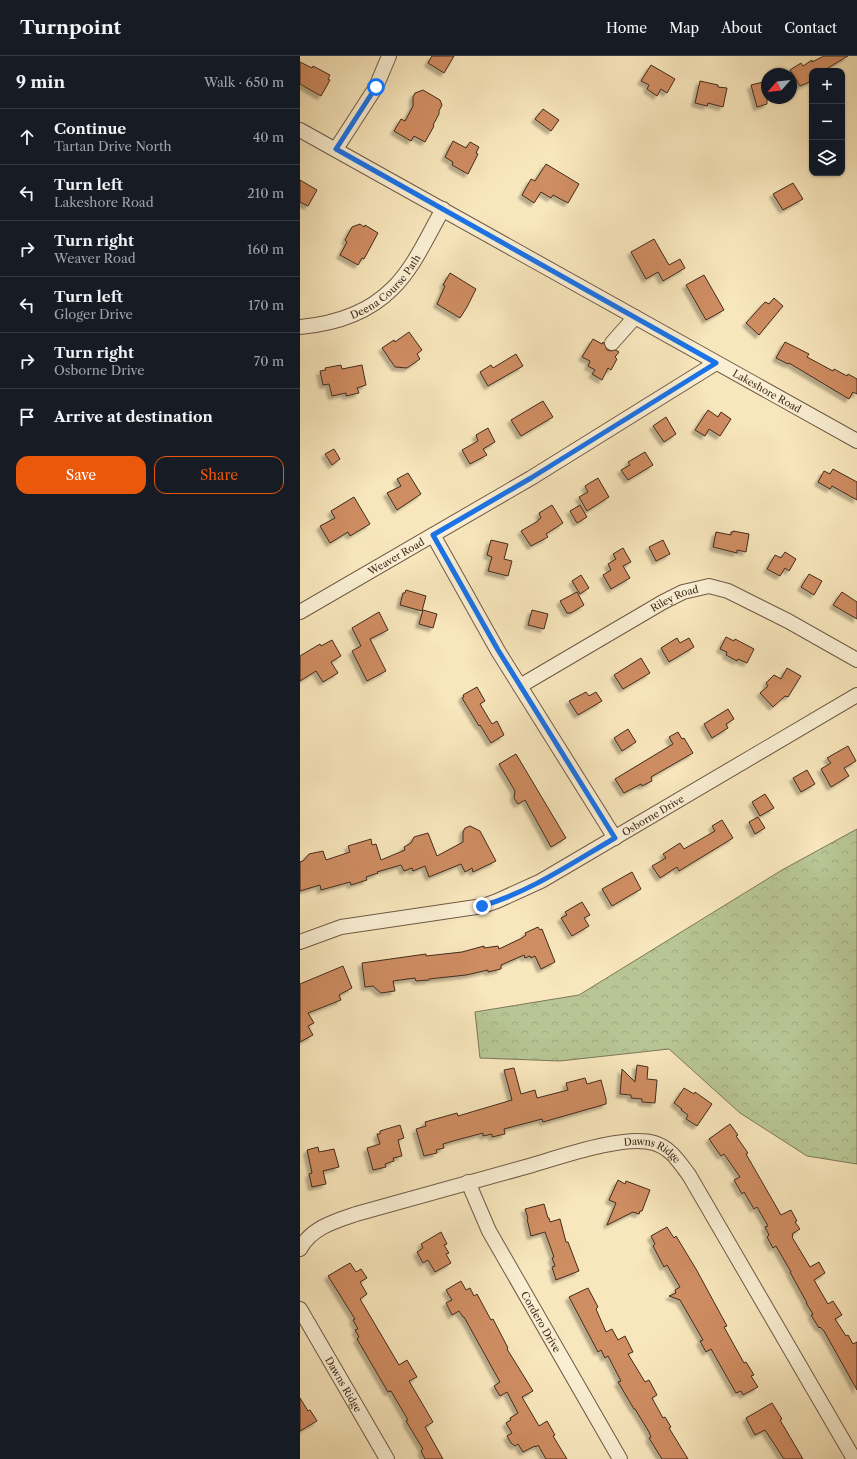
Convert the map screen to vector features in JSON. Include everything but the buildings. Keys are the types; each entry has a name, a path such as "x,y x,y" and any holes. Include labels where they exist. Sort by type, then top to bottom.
{"street":[{"path":"336,149 376,87 389,56"},
{"name":"Lakeshore Road","path":"300,130 857,441"},
{"name":"Deena Course Path","path":"300,327 338,321 368,308 392,289 409,268 443,209"},
{"path":"612,343 635,317"},
{"name":"Weaver Road","path":"300,612 531,478 716,363"},
{"path":"433,535 498,650 615,838"},
{"name":"Riley Road","path":"520,686 663,602 683,592 709,586 728,591 788,621 857,660"},
{"name":"Osborne Drive","path":"300,942 307,938 341,927 482,906 497,902 541,881 857,695"},
{"name":"Dawns Ridge","path":"300,1249 304,1242 311,1236 332,1222 468,1182 585,1150 629,1140 653,1142 663,1146 673,1153 689,1175 854,1459"},
{"name":"Cordero Drive","path":"468,1182 489,1231 620,1459"},
{"name":"Dawns Ridge","path":"300,1309 386,1459"}],"green space":[{"path":"857,829 857,1164 807,1156 740,1113 669,1049 560,1061 480,1058 475,1012 579,995 782,870"}],"route":[{"path":"376,87 336,149 716,363 531,478 433,535 498,650 615,838 541,881 497,902 482,906"}]}
